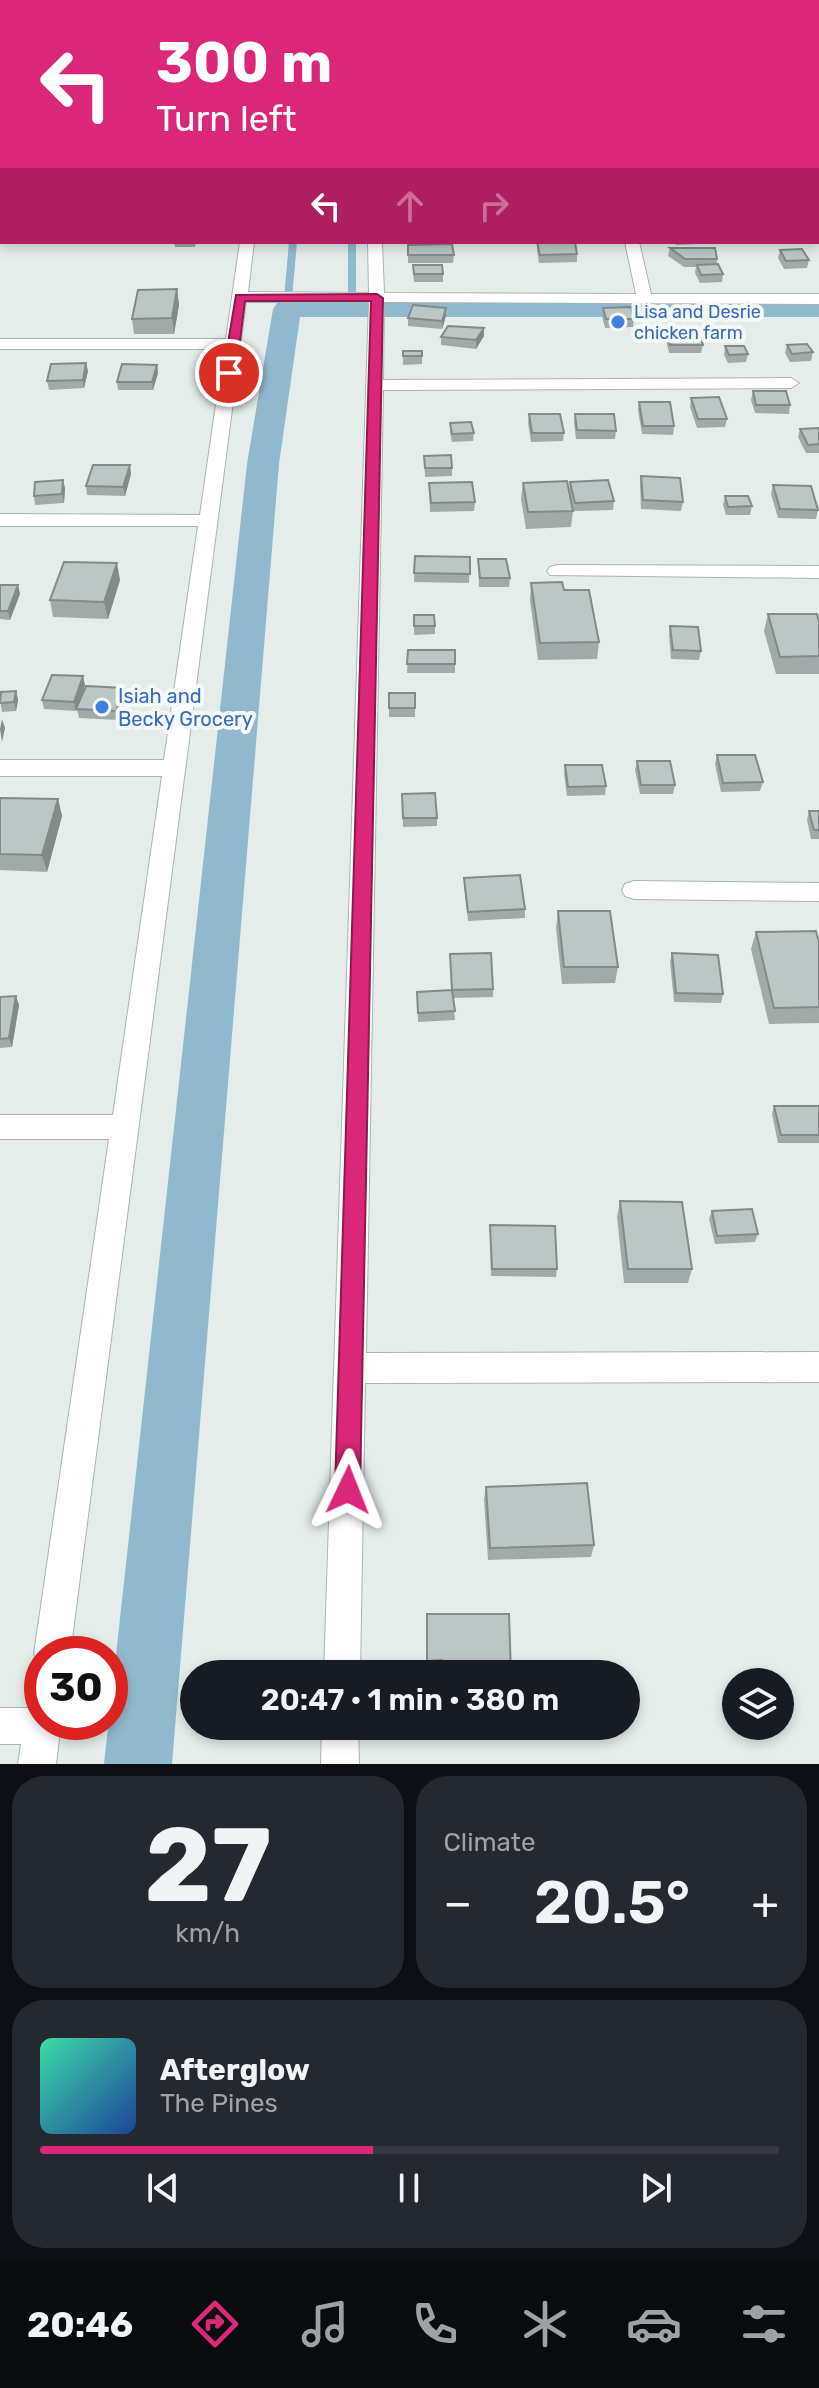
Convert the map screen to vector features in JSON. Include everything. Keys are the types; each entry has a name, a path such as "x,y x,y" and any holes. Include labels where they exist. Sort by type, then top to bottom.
{"street":[{"path":"54,1636 247,244"},
{"path":"342,1660 377,298 375,244"},
{"path":"632,244 645,299"},
{"path":"240,297 819,299"},
{"path":"0,344 233,344"},
{"path":"374,385 791,383"},
{"path":"0,520 209,521"},
{"path":"557,571 819,572"},
{"path":"0,768 175,768"},
{"path":"634,890 819,892"},
{"path":"0,1127 125,1127"},
{"path":"352,1368 819,1367"},
{"path":"0,1726 24,1725"},
{"path":"37,1764 40,1740"},
{"path":"340,1740 340,1764"}],"building":[{"path":"452,244 454,255 408,255 408,245"},
{"path":"537,244 575,244 577,254 540,255"},
{"path":"670,248 715,248 717,259 685,259"},
{"path":"802,249 809,260 786,261 780,250"},
{"path":"718,264 723,274 701,275 697,265"},
{"path":"413,265 442,265 443,274 414,274"},
{"path":"177,289 172,318 132,319 138,290"},
{"path":"413,305 446,308 442,321 408,318"},
{"path":"631,307 634,319 606,319 603,308"},
{"path":"448,326 484,328 476,340 441,337"},
{"path":"667,332 699,332 703,345 670,345"},
{"path":"807,344 813,352 792,354 787,345"},
{"path":"725,346 744,346 748,354 729,355"},
{"path":"403,351 422,351 422,356 403,356"},
{"path":"86,363 83,380 47,381 51,364"},
{"path":"122,364 157,365 152,382 117,382"},
{"path":"753,391 786,391 790,405 756,405"},
{"path":"719,397 727,419 698,419 691,398"},
{"path":"639,402 670,402 674,426 643,426"},
{"path":"529,414 560,414 564,433 532,433"},
{"path":"575,414 614,414 616,431 577,430"},
{"path":"471,422 474,433 452,434 450,423"},
{"path":"819,428 819,444 808,445 800,429"},
{"path":"451,455 452,468 425,468 424,456"},
{"path":"93,465 130,465 123,487 86,486"},
{"path":"641,476 680,478 683,502 643,500"},
{"path":"63,480 62,494 34,496 35,482"},
{"path":"608,480 614,501 575,503 570,482"},
{"path":"567,481 573,511 528,512 523,483"},
{"path":"472,482 475,502 431,503 429,483"},
{"path":"773,485 811,486 818,510 780,509"},
{"path":"725,496 748,496 752,506 728,507"},
{"path":"415,556 470,557 470,574 414,573"},
{"path":"478,559 506,559 510,578 480,578"},
{"path":"64,562 117,563 104,602 50,600"},
{"path":"562,582 564,590 589,590 599,642 540,643 531,583"},
{"path":"0,585 18,585 8,611 0,611"},
{"path":"768,614 817,614 819,656 780,657"},
{"path":"414,615 434,615 435,626 414,626"},
{"path":"670,626 698,627 701,651 673,650"},
{"path":"408,650 455,650 455,664 407,664"},
{"path":"52,675 83,676 74,702 42,700"},
{"path":"86,686 124,688 116,711 76,709"},
{"path":"16,691 14,702 0,703 1,692"},
{"path":"389,693 415,693 415,708 389,708"},
{"path":"717,755 755,755 763,782 723,783"},
{"path":"637,761 670,761 675,785 641,785"},
{"path":"565,765 602,765 606,786 568,787"},
{"path":"435,793 437,818 403,818 402,794"},
{"path":"0,798 58,799 42,855 0,854"},
{"path":"809,811 819,811 819,830 814,830"},
{"path":"520,875 525,909 468,912 464,878"},
{"path":"558,911 610,911 618,967 564,967"},
{"path":"816,931 819,943 819,1007 774,1008 756,932"},
{"path":"491,953 493,989 452,990 450,954"},
{"path":"672,953 718,955 723,994 676,993"},
{"path":"452,990 455,1011 418,1013 417,992"},
{"path":"16,996 9,1038 0,1039 0,997"},
{"path":"774,1106 819,1106 819,1135 781,1135"},
{"path":"620,1201 682,1202 692,1269 628,1269"},
{"path":"752,1209 758,1234 717,1236 712,1211"},
{"path":"490,1225 555,1226 557,1269 492,1269"},
{"path":"587,1483 594,1545 490,1548 486,1487"},
{"path":"427,1614 509,1614 511,1660 427,1660"}],"waterway":[{"path":"287,309 293,244"},
{"path":"352,244 352,309"},
{"path":"138,1764 263,464 287,309 819,309"}],"place":[{"name":"Lisa and Desrie chicken farm","path":"618,322"},
{"name":"Isiah and Becky Grocery","path":"102,707"}],"route":[{"path":"229,373 240,297 377,298 348,1490"}]}
